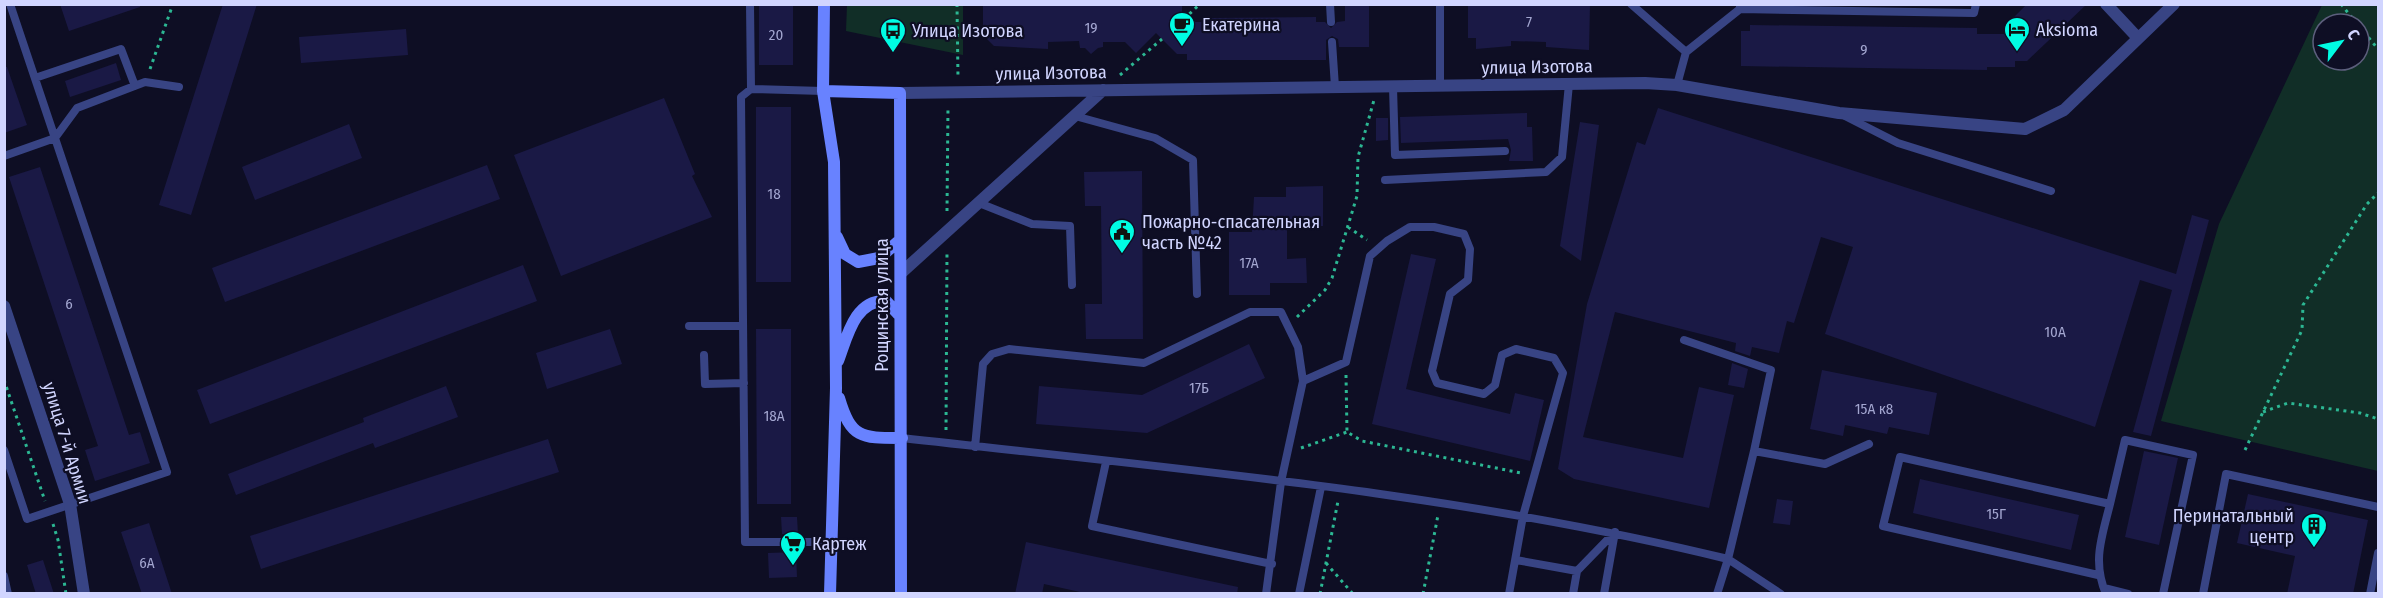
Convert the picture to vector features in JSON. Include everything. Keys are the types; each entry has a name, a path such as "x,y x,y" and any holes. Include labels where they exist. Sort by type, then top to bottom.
{"street":[{"path":"825,4 823,91 834,162 836,368 830,594"},
{"path":"2106,4 2137,37"},
{"name":"улица Изотова","path":"900,93 1569,84 1677,85 1839,113 2025,129 2064,110 2137,37 2174,4"},
{"path":"901,273 1103,90"},
{"path":"823,91 900,93"},
{"name":"Рощинская улица","path":"900,93 901,594"},
{"path":"834,230 845,254 858,262 879,258 900,240"},
{"path":"836,368 849,332 866,305 886,301 900,316"},
{"name":"улица 7-й Армии","path":"4,306 69,504 84,594"},
{"path":"836,388 851,428 866,438 902,438"}],"lane":[{"path":"4,450 27,519 167,472 10,4"},
{"path":"750,4 751,89"},
{"path":"1330,4 1331,22"},
{"path":"1440,4 1440,87"},
{"path":"1631,4 1686,52"},
{"path":"1677,85 1686,52 1740,7 1974,14 1976,4"},
{"path":"1332,42 1335,87"},
{"path":"35,78 121,49 135,86"},
{"path":"4,156 55,138 77,108 145,82 179,87"},
{"path":"1385,180 1546,172 1562,157 1569,84"},
{"path":"1393,87 1395,155 1504,151"},
{"path":"823,91 751,89 741,97 745,542 831,542"},
{"path":"1839,113 1898,143 2051,191"},
{"path":"1075,116 1155,138 1193,160 1197,294"},
{"path":"978,203 1032,224 1070,226 1072,285"},
{"path":"1303,381 1346,362 1370,256 1387,241 1410,227 1434,227 1464,234 1470,249 1468,280 1450,294 1432,370 1437,383 1484,394 1495,385 1502,355 1516,349 1554,358 1563,373 1538,471 1523,516 1509,594"},
{"path":"975,447 983,364 992,354 1009,349 1144,363 1250,312 1281,312 1298,347 1303,381 1281,482 1272,564 1266,594"},
{"path":"689,326 743,326"},
{"path":"1684,340 1771,370 1728,559 1717,594"},
{"path":"704,355 705,384 744,383"},
{"path":"902,438 1321,487 1523,516 1615,532 1728,559 1781,594"},
{"path":"2128,594 2105,591 2098,574 2099,550 2125,440 2193,455 2163,594"},
{"path":"1754,451 1825,464 1869,444"},
{"path":"2098,574 1883,526 1900,457 2110,504"},
{"path":"1106,462 1092,526 1272,564"},
{"path":"2203,594 2226,474 2379,507"},
{"path":"1299,594 1321,487"},
{"path":"1574,594 1577,572 1615,532"},
{"path":"1604,594 1615,532"},
{"path":"2370,594 2379,553"},
{"path":"1516,560 1577,572"},
{"path":"4,576 8,594"}],"path":[{"path":"145,82 173,4"},
{"path":"946,443 947,232 957,4"},
{"path":"1184,19 1200,4"},
{"path":"1103,90 1162,39"},
{"path":"1288,326 1325,290 1332,278 1357,196 1358,157 1377,87"},
{"path":"2245,450 2302,330 2302,305 2367,204 2379,193"},
{"path":"1348,227 1366,239"},
{"path":"1346,362 1347,432"},
{"path":"4,380 58,540 66,594"},
{"path":"2263,412 2288,403 2360,413 2379,419"},
{"path":"1288,453 1347,432"},
{"path":"1347,432 1362,441 1522,473 1538,471"},
{"path":"1320,594 1340,490"},
{"path":"1423,594 1441,504"},
{"path":"1326,563 1353,594"}],"green space":[{"path":"847,5 963,5 963,55 846,31"},
{"path":"2322,5 2378,5 2378,471 2161,421 2219,224 2311,28 2311,72 2371,72 2371,12 2319,12"}],"building":[{"path":"60,4 140,4 140,7 69,31"},
{"path":"223,4 257,4 191,215 159,205"},
{"path":"759,4 793,4 793,65 759,65"},
{"path":"983,4 1182,4 1182,22 1210,22 1210,18 1316,17 1316,22 1325,22 1331,28 1337,22 1345,21 1345,4 1369,4 1369,47 1339,47 1338,39 1332,36 1326,40 1326,60 1187,60 1187,54 1177,54 1156,33 1136,53 1125,42 1103,42 1103,47 1091,54 1085,48 1080,48 1079,41 1048,42 1048,49 994,46 983,35"},
{"path":"1476,4 1590,4 1589,50 1546,47 1546,42 1511,41 1511,46 1476,49 1476,38 1468,38 1468,6"},
{"path":"2027,4 2087,4 2027,61 2015,61 2015,67 1987,67 1987,70 1741,66 1741,31 1750,31 1750,25 1977,28 1977,34 2029,34 2013,18"},
{"path":"406,29 408,55 301,63 299,37"},
{"path":"116,63 121,80 70,97 65,81"},
{"path":"4,67 7,67 27,125 4,133"},
{"path":"664,98 695,174 692,176 712,217 561,276 514,155"},
{"path":"756,107 791,107 791,282 756,282"},
{"path":"1658,108 2176,274 2192,215 2209,220 2151,436 2133,432 2172,290 2140,280 2095,427 1825,334 1853,247 1821,237 1794,323 1787,321 1779,353 1752,347 1750,356 1735,351 1736,343 1615,312 1583,437 1683,458 1699,387 1734,395 1709,508 1574,479 1558,469 1587,304 1637,142 1645,145"},
{"path":"1527,113 1527,127 1532,127 1533,161 1509,161 1511,150 1508,139 1401,143 1400,117"},
{"path":"1376,118 1388,118 1388,140 1376,141"},
{"path":"1580,122 1599,125 1581,261 1560,246"},
{"path":"349,124 362,158 255,200 242,167"},
{"path":"487,165 500,199 225,302 212,268"},
{"path":"40,167 129,435 140,432 150,463 95,481 85,450 98,446 9,177"},
{"name":"Пожарно-спасательная часть №42","path":"1142,171 1143,339 1086,339 1085,304 1102,304 1101,206 1085,206 1084,172"},
{"path":"1323,186 1323,226 1287,226 1287,259 1306,258 1307,283 1270,283 1270,295 1229,295 1229,232 1252,232 1254,197 1286,197 1286,187"},
{"path":"1411,254 1436,259 1406,389 1510,414 1515,393 1544,400 1530,461 1372,424"},
{"path":"523,265 537,301 210,424 197,390"},
{"path":"610,329 622,364 547,389 536,353"},
{"path":"756,329 791,329 791,504 757,504"},
{"path":"1249,344 1265,378 1147,433 1036,424 1039,386 1142,395"},
{"path":"1732,363 1748,369 1744,388 1728,385"},
{"path":"1822,370 1937,393 1929,435 1889,427 1887,434 1845,425 1843,436 1810,429"},
{"path":"446,386 458,417 375,448 373,443 236,495 228,474 364,422 363,418"},
{"path":"548,439 559,472 261,569 250,536"},
{"path":"2144,451 2178,458 2159,545 2125,537"},
{"path":"1920,479 2079,515 2071,550 1913,513"},
{"name":"Перинатальный центр","path":"2248,494 2368,520 2353,594 2287,594 2295,556 2237,543"},
{"path":"1777,499 1793,501 1790,525 1773,523"},
{"path":"781,517 797,517 798,534 782,534"},
{"path":"149,523 172,594 142,594 121,532"},
{"path":"1026,542 1238,587 1237,594 1089,594 1044,584 1042,594 1015,594"},
{"path":"796,552 797,577 769,578 768,553"},
{"path":"43,560 54,594 36,594 27,565"}],"place":[{"name":"Екатерина","path":"1182,48"},
{"name":"Aksioma","path":"2017,53"},
{"name":"Улица Изотова","path":"893,54"},
{"name":"Пожарно-спасательная часть №42","path":"1122,255"},
{"name":"Перинатальный центр","path":"2314,549"},
{"name":"Картеж","path":"793,567"}]}
